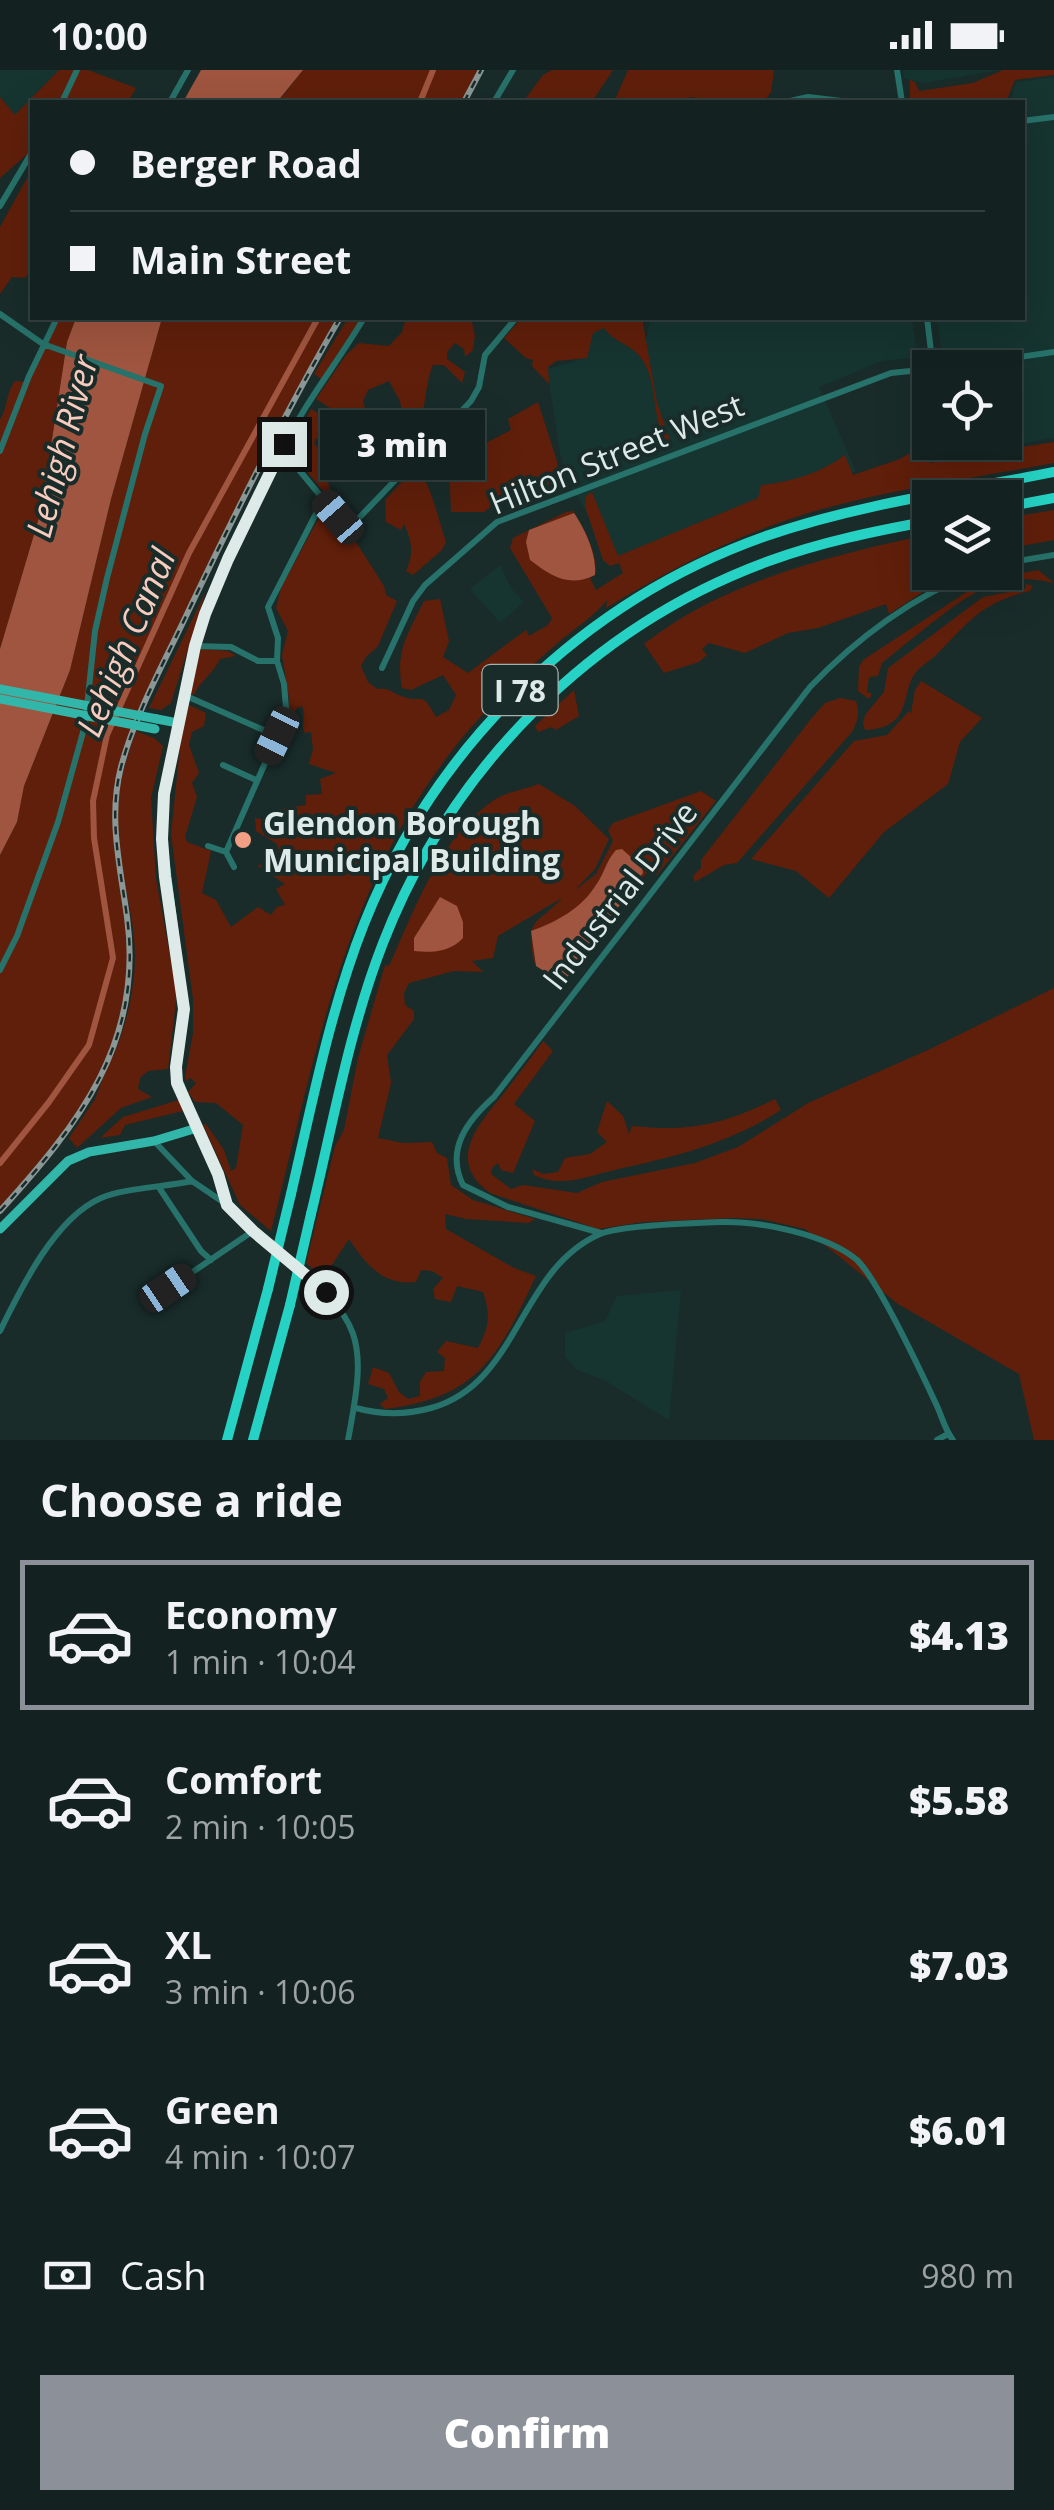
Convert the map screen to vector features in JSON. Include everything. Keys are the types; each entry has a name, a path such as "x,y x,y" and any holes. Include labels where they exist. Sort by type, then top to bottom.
{"highway":[{"name":"I 78","path":"227,1440 335,1011 359,936 406,838 438,787 476,738 521,689 620,608 733,549 830,516 1054,472"},
{"path":"1022,504 1054,498"},
{"name":"I 78","path":"253,1440 290,1305 359,1016 390,926 430,844 481,770 524,719 611,644 688,598 750,568 813,546 912,525"}],"main road":[{"path":"0,690 156,724"},
{"path":"0,699 178,728 164,794 162,839 184,1009 176,1075 197,1128 154,1141 101,1149 68,1161 0,1229"}],"street":[{"path":"63,100 77,70"},
{"path":"171,100 188,70"},
{"path":"495,100 514,70"},
{"path":"897,70 902,100"},
{"path":"793,100 808,96 836,100"},
{"path":"1025,121 1054,116"},
{"path":"0,206 30,155"},
{"path":"0,314 43,344 161,386 103,596 85,725 58,822 17,936 0,970"},
{"path":"0,452 56,320"},
{"path":"178,728 195,646 213,590 284,444 363,320"},
{"path":"284,444 295,466 342,520 358,518 471,402 479,386 485,355 514,320"},
{"path":"927,320 930,350"},
{"path":"1022,357 1054,352"},
{"name":"Hilton Street West","path":"382,668 413,601 425,586 502,518 891,373 912,370"},
{"path":"226,852 286,708 277,661 278,638 268,607 323,500"},
{"path":"1022,561 1054,556"},
{"name":"Industrial Drive","path":"601,1233 508,1208 463,1185 457,1166 464,1128 494,1097 810,687 848,651 937,590"},
{"path":"195,646 232,647 258,661 277,661"},
{"path":"184,695 277,736"},
{"path":"223,765 256,780"},
{"path":"208,846 226,852 234,867"},
{"path":"197,1128 227,1205"},
{"path":"154,1141 192,1181 227,1205 338,1305 350,1324 358,1351 356,1408 348,1440"},
{"path":"0,1331 34,1264 89,1204 104,1196 192,1181"},
{"path":"160,1189 211,1260"},
{"path":"356,1408 389,1414 416,1412 442,1405 474,1386 505,1352 547,1277 601,1233 738,1222 765,1224 818,1240 858,1262 872,1280 938,1408 950,1437 937,1440"},
{"path":"168,1288 253,1231"}],"shaded area":[{"path":"0,70 59,70 14,116 0,97"},
{"path":"59,70 88,70 136,88 129,100 30,100 30,152 0,178 0,97 15,115"},
{"path":"303,70 481,70 465,100 280,100"},
{"path":"552,70 613,70 593,100 524,100 543,75"},
{"path":"628,70 774,70 771,92 765,100 615,100"},
{"path":"903,70 1000,70 922,83 904,78"},
{"path":"1003,70 1054,70 1054,75 1015,80 1007,100 910,100 910,80 919,91 973,83"},
{"path":"1054,77 1054,438 1022,443 1022,350 942,350 937,320 1025,320 1025,100 1011,100 1016,82"},
{"path":"30,173 30,271 25,278 12,277 0,294 0,227"},
{"path":"56,320 75,320 67,342 41,512 0,649 0,420 15,381 25,382"},
{"path":"161,320 339,320 240,503 154,683 122,763 113,817 129,938 130,976 112,1059 123,1030 133,984 133,925 116,824 120,784 136,731 163,746 151,798 156,879 177,993 168,1069 148,1071 140,1078 138,1089 152,1097 121,1108 77,1148 69,1138 95,1099 109,1062 77,1118 0,1211 0,855 17,822 24,786 70,670 111,499"},
{"path":"347,320 360,320 321,379 314,374"},
{"path":"405,320 471,320 475,336 473,350 465,357 464,349 455,343 447,352 447,359 465,372 462,383 444,365 433,365 418,423 403,417 400,401 389,381 368,390 363,401 367,416 358,426 316,399 346,355 359,343 389,346 402,332"},
{"path":"520,320 642,320 657,403 670,440 668,443 662,433 647,368 637,353 604,328 593,333 587,358 556,361 548,367 549,384 532,366 533,360 504,338"},
{"path":"651,320 912,320 916,350 912,350 911,358 882,361 819,387 856,471 716,518 624,561 613,556 569,483 560,453 547,369 586,358 592,331 605,325 645,343"},
{"path":"538,402 557,461 553,481 537,491 496,502 484,512 451,512 449,466 455,459 511,430 508,419"},
{"path":"311,409 377,452 372,461 357,460 316,438 314,444 327,456 322,464 335,500 331,501 301,464 293,445"},
{"path":"1054,442 1054,463 959,480 912,480 912,489 773,525 676,568 606,608 607,600 516,680 474,724 430,780 394,840 365,901 322,1029 271,1231 240,1205 203,1125 224,1150 231,1171 236,1168 243,1125 216,1103 195,1102 188,1092 196,1083 191,1078 186,1081 185,1077 193,1033 193,999 171,834 181,737 189,705 206,713 204,726 192,732 189,745 199,773 192,783 197,797 185,837 187,842 211,851 202,893 216,900 231,927 258,907 271,915 277,907 285,905 276,889 285,884 257,865 268,864 274,851 279,851 277,844 256,831 255,818 276,822 284,808 306,805 306,795 322,794 320,779 336,773 309,764 313,749 311,732 305,733 302,706 289,722 287,719 289,698 282,655 288,631 276,608 281,588 324,508 345,525 386,595 397,601 378,646 361,666 368,682 377,689 424,700 436,717 449,710 456,695 443,675 411,690 402,688 400,675 404,643 424,601 440,599 449,641 443,657 468,673 526,630 529,636 548,625 552,618 510,548 513,538 573,511 593,550 596,567 590,578 596,590 623,573 619,563 610,566 603,560 585,506 586,496 592,492 618,556 758,498 761,485 805,476 845,455 853,475 912,452 912,460 932,463 1022,460 1022,447"},
{"path":"417,466 446,542 413,575 406,571 411,553 407,530 404,524 401,530 386,522 385,500"},
{"path":"1054,510 1054,540 1022,546 1022,515"},
{"path":"912,538 912,590 926,590 889,614 886,604 818,628 788,633 745,653 709,643 702,649 707,655 699,662 664,673 644,644 709,603 744,587 855,551"},
{"path":"500,565 511,588 524,602 500,623 470,589"},
{"path":"1038,570 1054,583 1022,579 1022,573"},
{"path":"1026,584 1033,586 1030,591 999,601 967,623 919,669 899,716 881,728 865,730 865,715 884,692 888,668 983,597 1025,589"},
{"path":"970,590 980,590 882,663 878,676 869,677 869,699 858,691 863,660"},
{"path":"206,591 171,703 161,710 149,708"},
{"path":"201,649 228,651 236,656 220,659 194,695 189,692"},
{"path":"921,681 982,718 960,742 948,784 884,832 829,898 796,871 751,859 854,741 887,735 911,713 915,690"},
{"path":"574,690 579,716 556,730 552,727 538,732 535,726"},
{"path":"840,698 856,701 858,717 852,732 737,863 724,865 695,882 693,876 701,868 701,860 811,719 825,703"},
{"path":"539,784 575,806 609,839 595,869 574,891 596,874 613,841 608,830 613,823 701,791 716,801 657,875 650,869 566,979 559,979 534,962 531,936 535,923 562,898 498,936 493,958 472,961 483,972 454,971 409,983 404,993 405,1005 414,1011 414,1019 387,1055 391,1083 378,1138 403,1143 432,1142 437,1153 447,1158 451,1185 473,1200 535,1219 529,1223 445,1214 446,1229 514,1268 536,1276 510,1329 482,1368 443,1395 385,1409 380,1404 388,1398 384,1389 368,1384 373,1367 389,1373 399,1392 408,1399 420,1396 420,1382 426,1372 444,1371 445,1358 437,1352 446,1341 478,1348 488,1321 483,1292 457,1286 451,1302 435,1299 433,1289 443,1278 421,1270 416,1282 384,1277 349,1239 326,1274 319,1274 306,1263 385,965 389,966 431,875 459,833 494,800"},
{"path":"1054,988 1054,1440 1034,1440 1019,1374 898,1304 805,1229 761,1219 733,1218 643,1222 598,1229 490,1193 469,1168 468,1155 477,1129 543,1041 553,1051 514,1104 535,1121 513,1173 501,1170 498,1163 491,1174 511,1189 523,1185 577,1193 602,1182 695,1163 738,1147 808,1103"},
{"path":"775,1099 781,1110 723,1140 682,1153 566,1181 545,1179 534,1175 532,1169 543,1174 558,1172 565,1158 590,1154 607,1142 597,1132 607,1101 623,1116 629,1134 632,1126 671,1128 705,1124"},
{"path":"179,1100 183,1111 125,1125 120,1135 100,1138 123,1117"},
{"path":"681,1290 669,1420 604,1380 577,1370 565,1356 565,1333 605,1321 617,1296"}],"water":[{"path":"201,70 303,70 279,100 184,100"},
{"name":"Lehigh River","path":"75,320 161,320 111,499 70,670 24,786 17,822 0,855 0,649 41,511 67,342"},
{"path":"574,513 589,542 595,575 569,580 530,560 526,542 529,530"},
{"path":"622,849 642,867 643,873 567,978 555,978 536,966 531,931 559,919 583,901 616,850"},
{"path":"440,897 457,906 463,938 440,950 414,951 414,938"}],"waterway":[{"name":"Lehigh Canal","path":"421,100 433,70"},
{"name":"Lehigh Canal","path":"0,1163 89,1045 113,958 94,838 93,801 107,735 189,553 317,320"}],"railway":[{"path":"465,100 481,70"},
{"path":"0,1211 79,1113 115,1042 130,962 115,823 117,786 127,747 242,501 339,320"}],"place":[{"name":"Glendon Borough Municipal Building","path":"243,840"}],"route":[{"path":"284,444 213,590 196,638 164,794 162,839 184,1009 177,1083 218,1174 227,1205 326,1292"}]}
